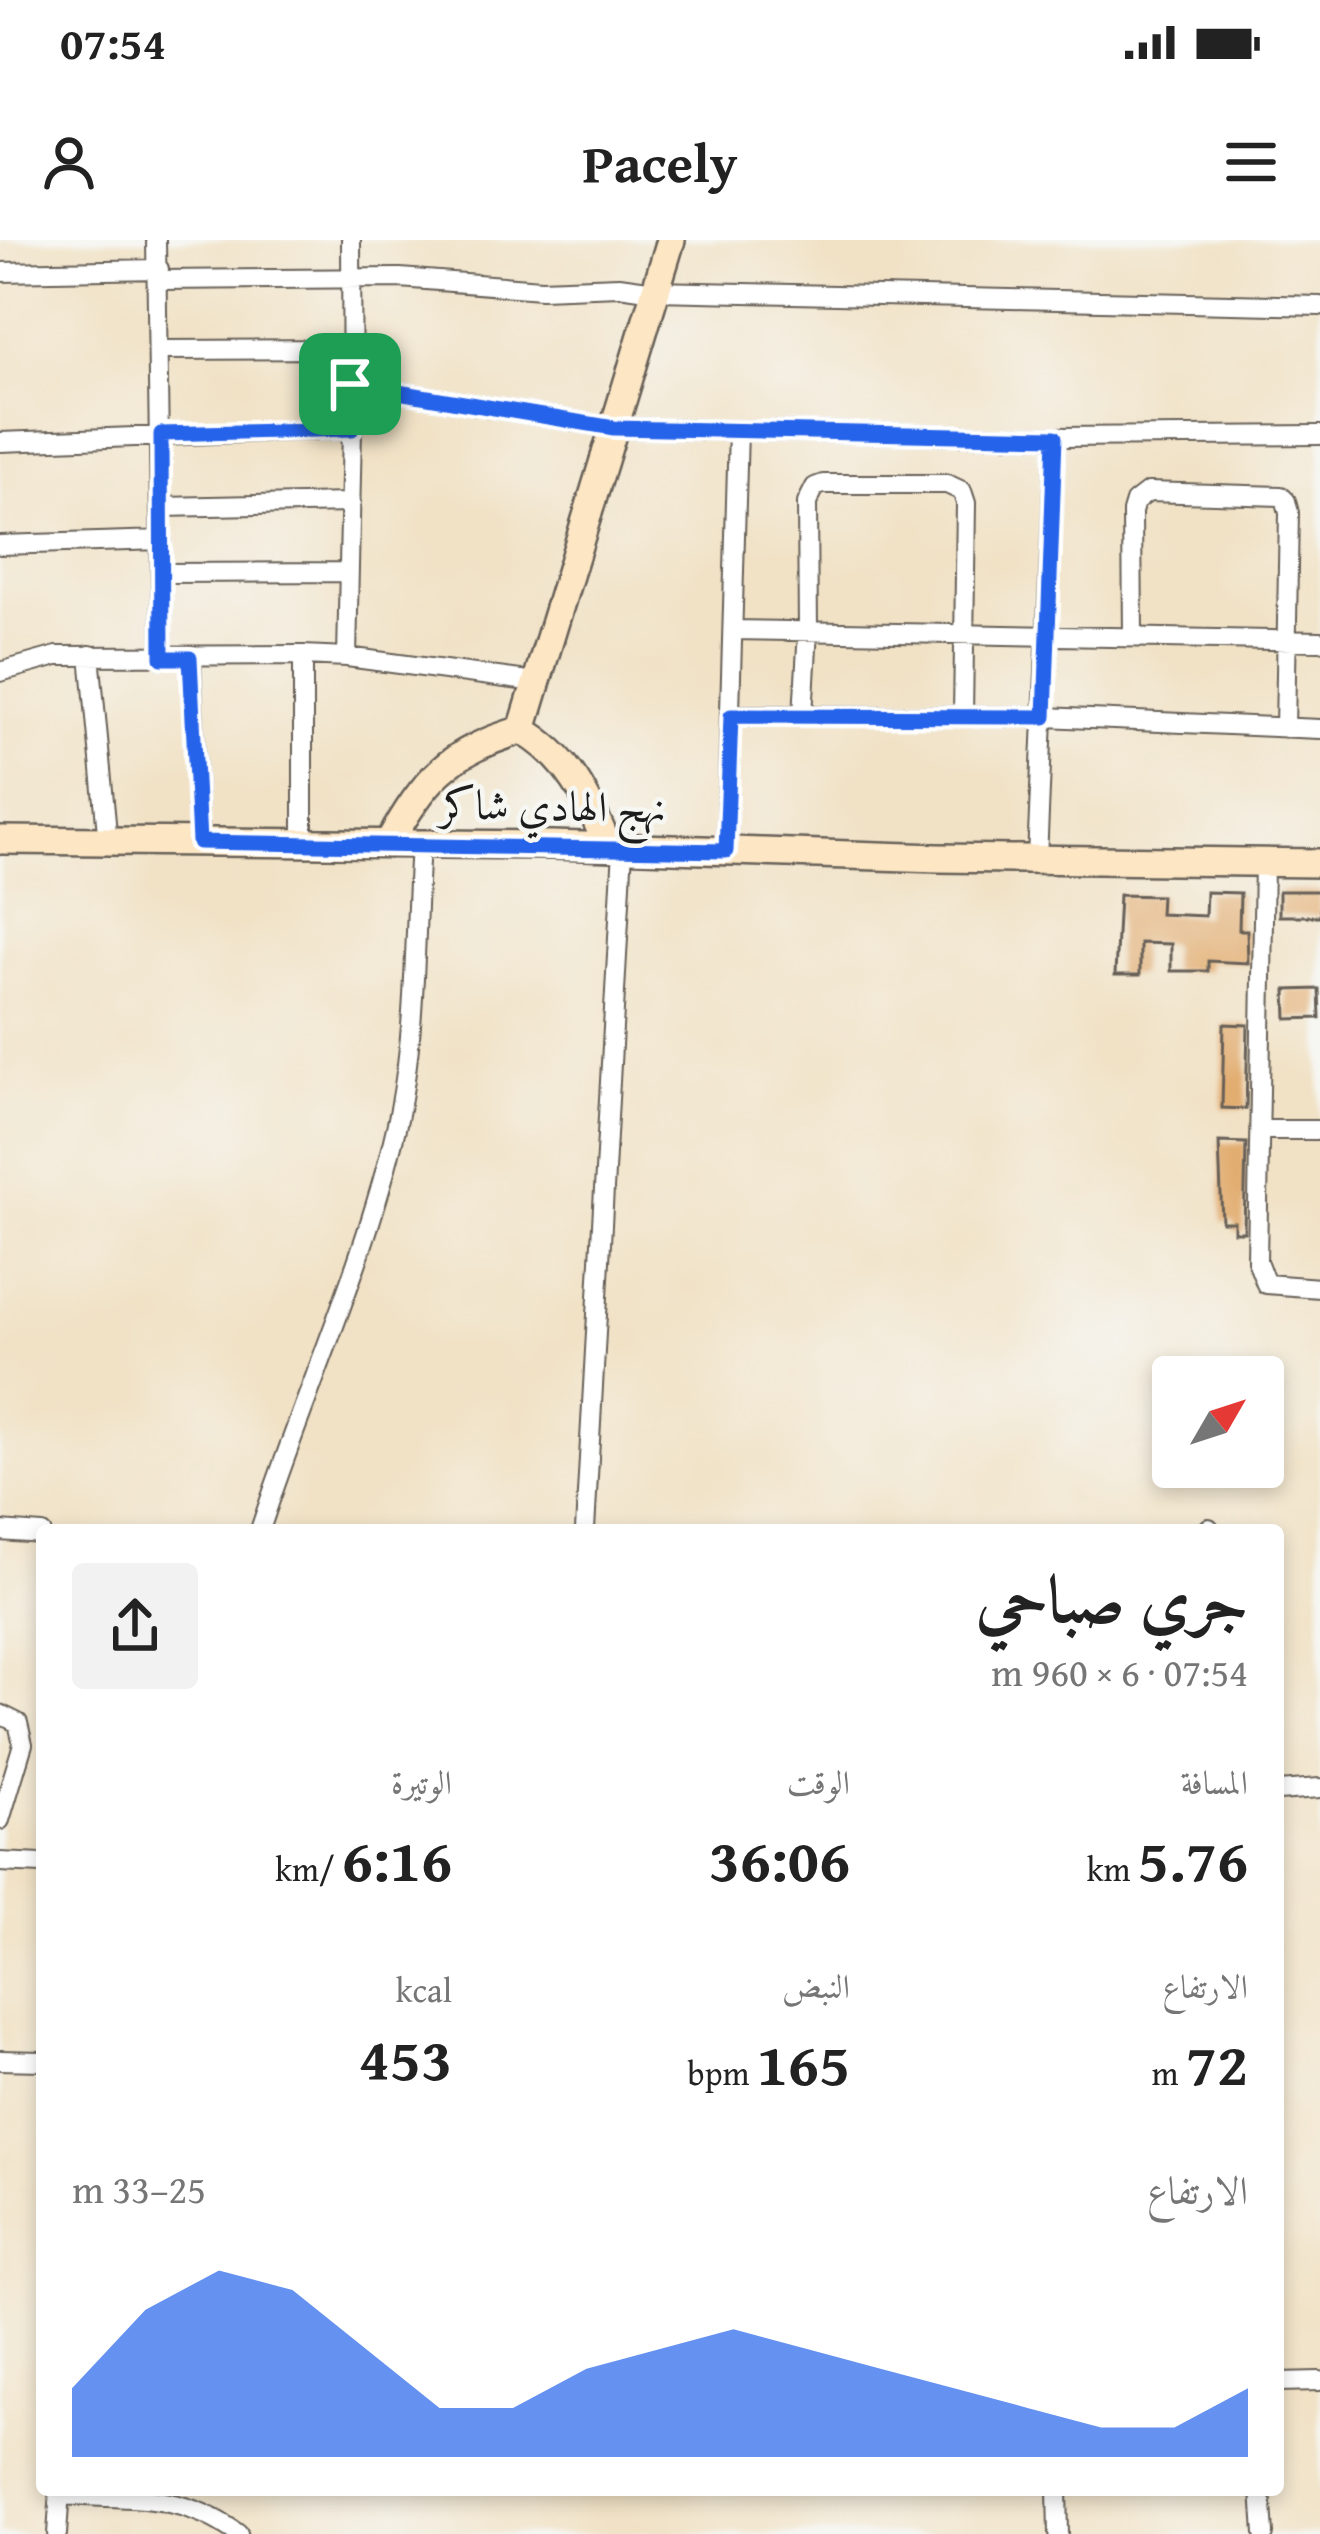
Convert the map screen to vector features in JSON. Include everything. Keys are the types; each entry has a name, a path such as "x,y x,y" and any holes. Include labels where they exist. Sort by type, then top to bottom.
{"street":[{"path":"156,240 162,658"},
{"path":"346,657 351,240"},
{"path":"521,730 671,240"},
{"path":"0,272 351,277 541,289 619,286 655,291 1320,306"},
{"path":"159,350 349,349"},
{"path":"350,384 614,428 1055,437 1320,435"},
{"path":"0,442 352,429"},
{"path":"726,851 738,430"},
{"path":"1037,859 1055,437"},
{"path":"803,715 807,503 815,487 947,484 962,491 966,503 962,716"},
{"path":"1133,637 1132,512 1141,496 1148,492 1273,494 1286,501 1285,728"},
{"path":"162,507 351,503"},
{"path":"0,545 162,541"},
{"path":"163,573 348,572"},
{"path":"733,630 1320,641"},
{"path":"90,655 108,843"},
{"path":"0,672 56,656 303,656 346,657 535,682"},
{"path":"303,656 303,846"},
{"path":"190,658 199,842"},
{"path":"731,716 1045,717 1320,729"},
{"path":"388,844 422,789 450,762 478,743 521,730 544,743 574,777 616,847 585,1524"},
{"name":"نهج الهادي شاكر","path":"0,840 616,847 1320,863"},
{"path":"262,1524 398,1123 407,1062 420,844"},
{"path":"1264,862 1257,1261 1260,1275 1272,1286 1320,1288"},
{"path":"1261,1130 1320,1130"},
{"path":"0,1531 36,1534"},
{"path":"0,1714 18,1723 23,1744 0,1820"},
{"path":"1284,1791 1320,1788"},
{"path":"0,1862 36,1864"},
{"path":"0,2060 36,2061"},
{"path":"1284,2382 1320,2381"},
{"path":"57,2534 60,2496"},
{"path":"105,2496 183,2503 238,2534"},
{"path":"1057,2496 1058,2534"},
{"path":"1262,2496 1264,2534"}],"building":[{"path":"1279,891 1320,891 1320,916 1279,916"},
{"path":"1206,892 1240,893 1239,930 1247,930 1248,963 1208,961 1208,971 1171,971 1171,944 1140,943 1140,975 1115,975 1119,895 1161,896 1160,914 1205,916"},
{"path":"1319,989 1320,1018 1287,1019 1286,990"},
{"path":"1224,1024 1248,1025 1246,1109 1222,1108"},
{"path":"1219,1142 1246,1143 1244,1232 1234,1232 1234,1222 1222,1222"}],"route":[{"path":"350,384 614,428 1055,437 1045,717 731,716 726,851 199,842 190,658 162,658 161,434 352,429 350,384"}]}
